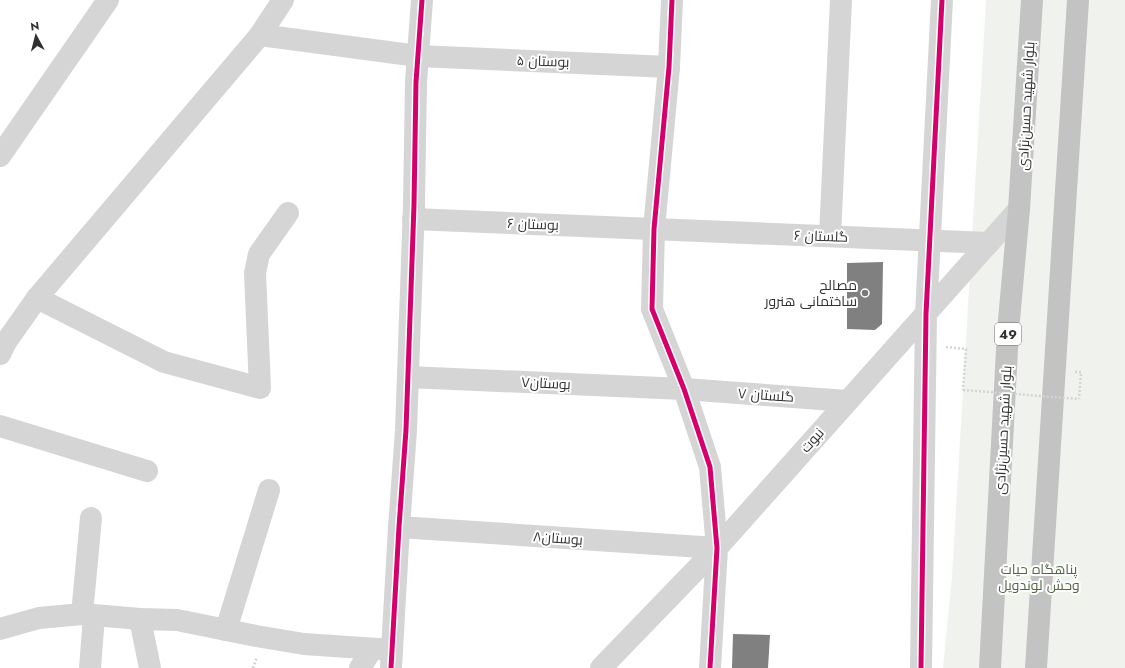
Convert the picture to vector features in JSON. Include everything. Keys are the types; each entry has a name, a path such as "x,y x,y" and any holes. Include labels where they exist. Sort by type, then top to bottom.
{"highway":[{"name":"بلوار شهید حسین‌نژادی","path":"990,668 1008,331 1019,209 1032,0"},
{"path":"1036,668 1078,0"}],"street":[{"path":"0,156 108,0"},
{"path":"2,346 37,298 260,35 283,0"},
{"path":"385,656 399,527 406,430 416,82 422,0"},
{"path":"672,0 669,67 654,229 652,309 684,389 710,467 717,548 710,668"},
{"path":"830,236 841,0"},
{"path":"921,668 926,314 942,0"},
{"name":"بوستان ۵","path":"260,35 418,56 669,67"},
{"name":"نبوت","path":"601,668 717,548 1019,209"},
{"path":"37,298 164,362 260,388 255,273 259,254 288,213"},
{"name":"بوستان ۶","path":"413,219 654,229"},
{"name":"گلستان ۶","path":"654,229 989,243"},
{"name":"بوستان۷","path":"408,377 684,389"},
{"name":"گلستان ۷","path":"684,389 848,401"},
{"path":"0,426 147,471"},
{"path":"226,630 269,490"},
{"path":"90,668 88,615 92,518"},
{"name":"بوستان۸","path":"399,527 717,548"},
{"path":"0,630 39,618 88,615 177,620 256,636 385,656"},
{"path":"140,619 150,668"},
{"path":"360,668 385,656"}],"path":[{"path":"966,349 963,390 1079,399 1081,372"}],"green space":[{"name":"پناهگاه حیات وحش لوندویل","path":"986,0 1125,0 1125,668 943,668 952,576"}],"building":[{"name":"مصالح ساختمانی هنرور","path":"883,262 882,324 875,330 847,329 847,263"},
{"path":"733,634 770,635 768,668 732,668"}],"cycle path":[{"path":"391,668 406,430 414,205 416,82 422,0"},
{"path":"672,0 669,67 654,229 652,309 684,389 710,467 717,548 710,668"},
{"path":"921,668 926,314 942,0"}],"place":[{"name":"مصالح ساختمانی هنرور","path":"865,293"}]}
